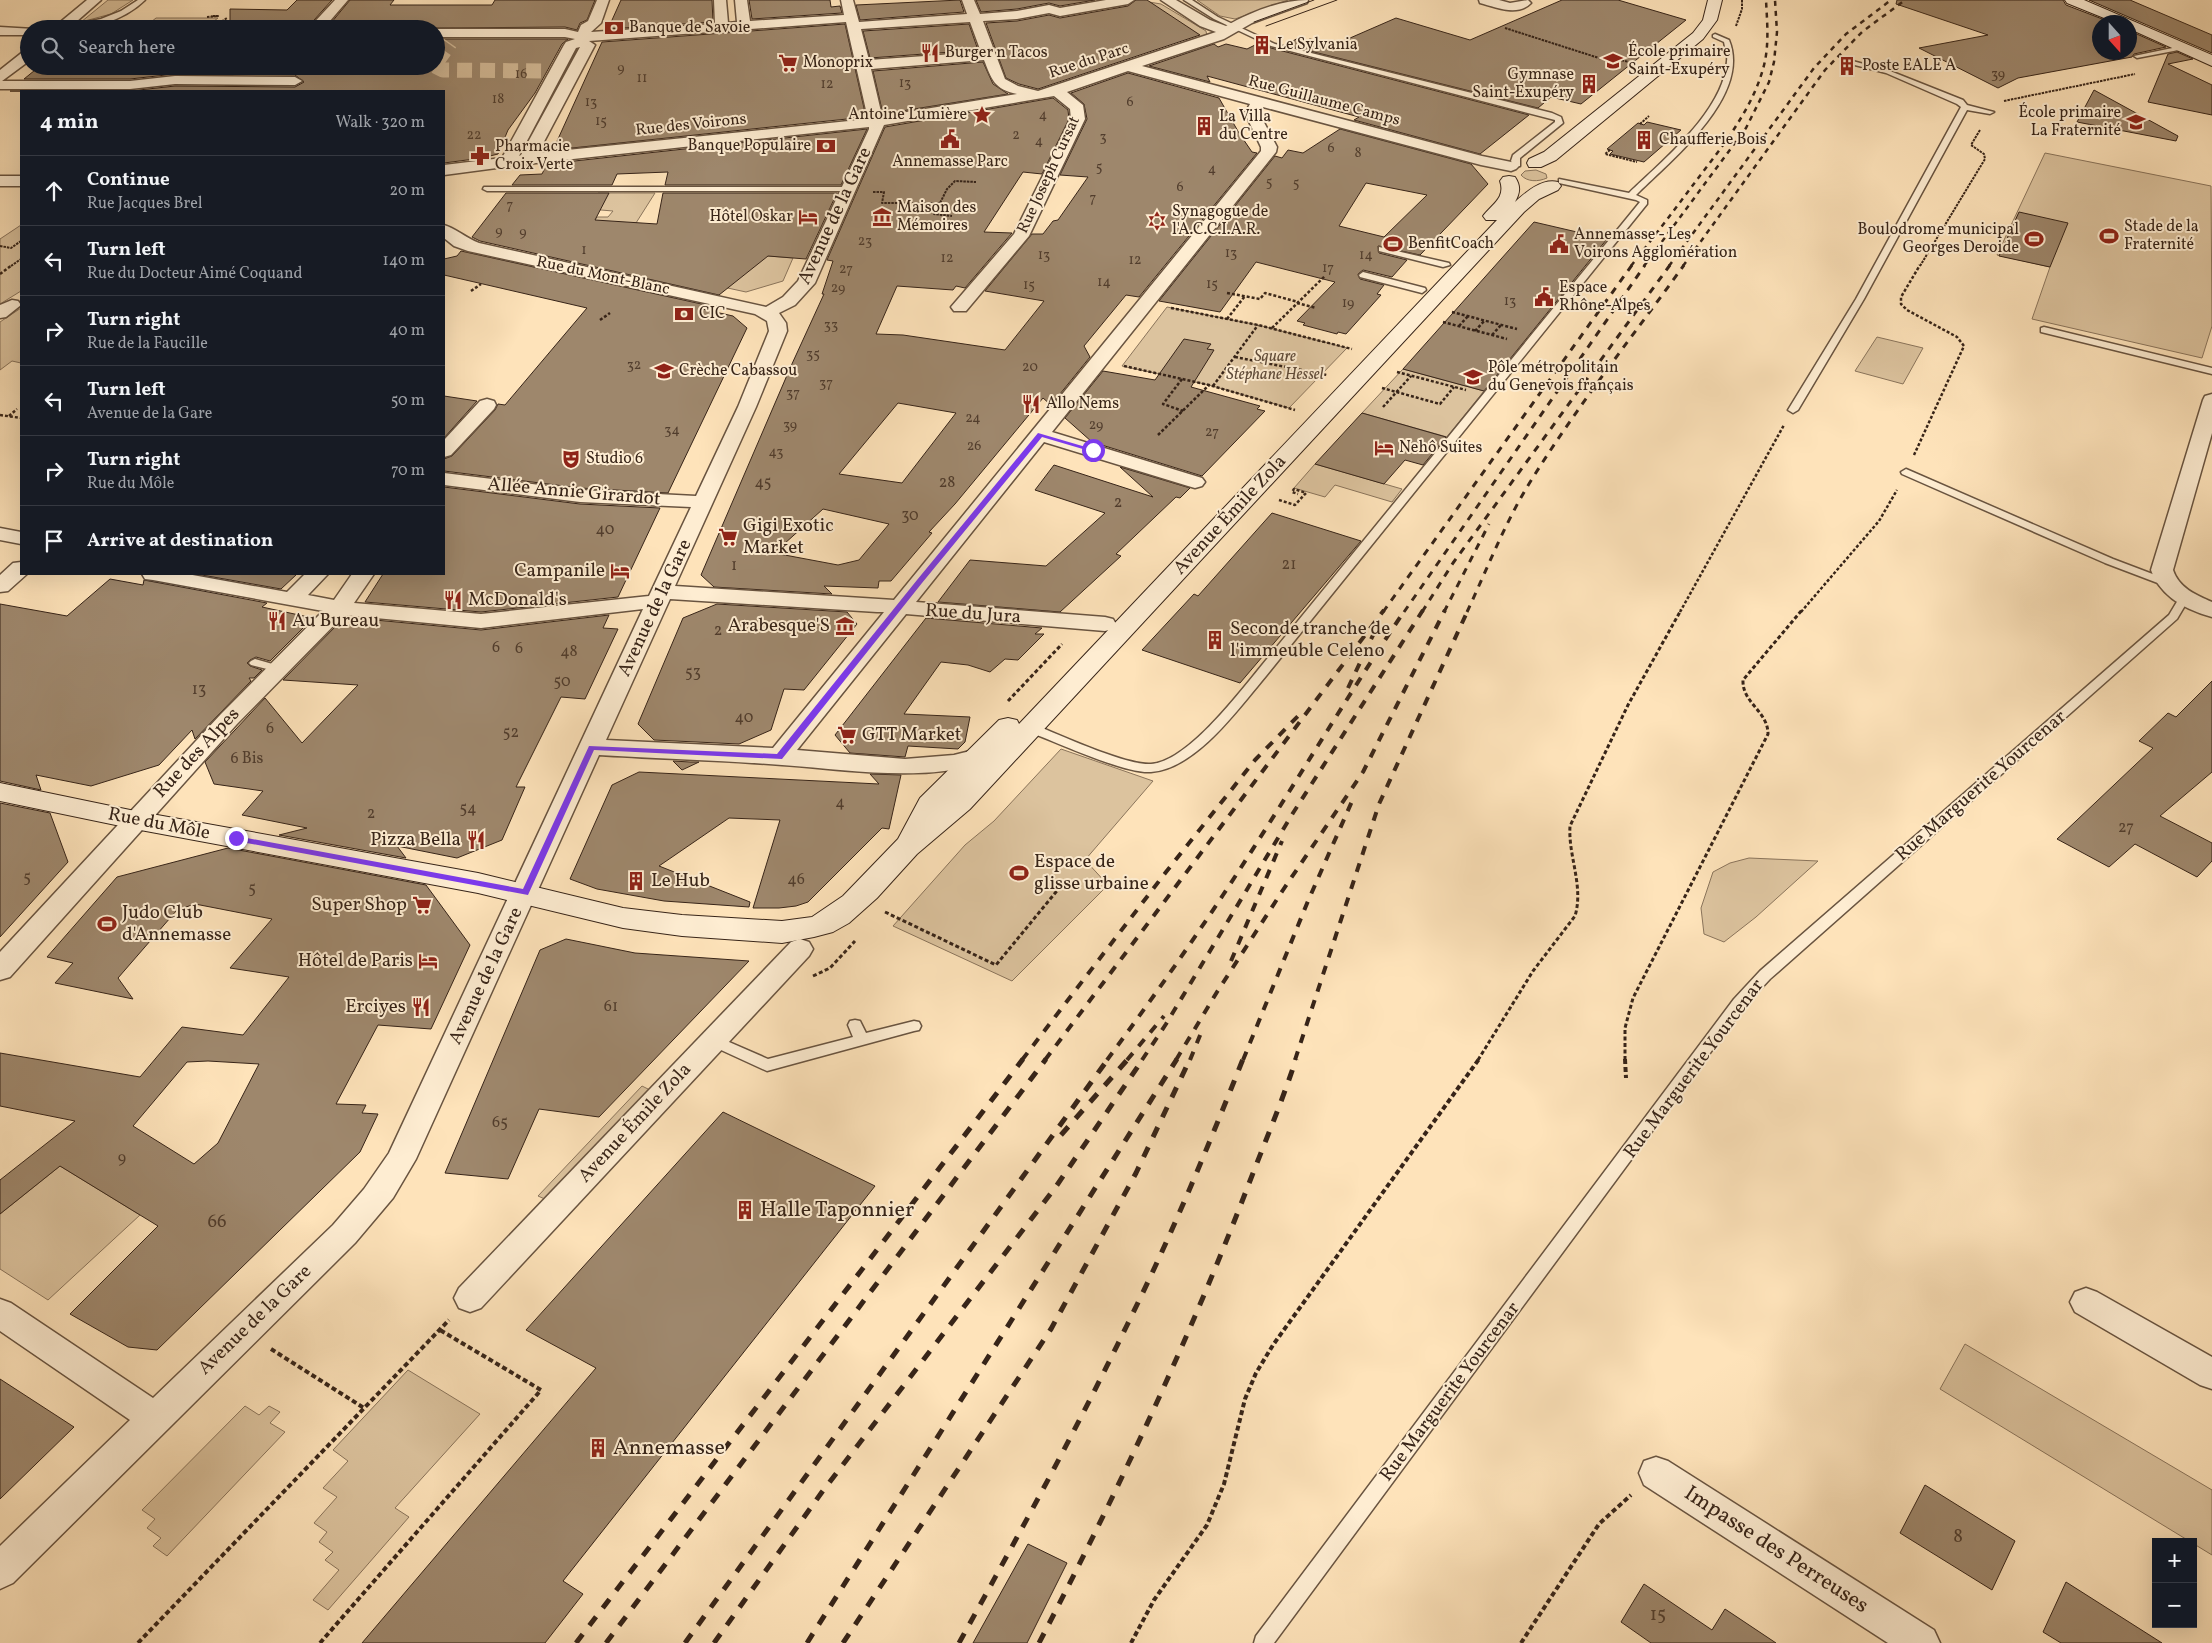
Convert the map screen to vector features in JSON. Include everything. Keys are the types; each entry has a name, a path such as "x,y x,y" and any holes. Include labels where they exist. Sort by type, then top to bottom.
{"street":[{"path":"69,20 95,0"},
{"path":"323,20 342,0"},
{"path":"527,159 588,45 583,36 582,24 591,0"},
{"path":"508,161 546,91 551,71 571,45 583,36 594,23 603,0"},
{"path":"720,0 722,27"},
{"path":"741,0 744,26"},
{"path":"847,0 877,122"},
{"path":"968,0 997,78 1004,86 1024,92 1049,93"},
{"path":"445,36 454,38 565,33 583,36 722,27 975,18 1018,15 1050,10 1064,12 1128,0"},
{"path":"1167,0 1207,24 1232,30"},
{"name":"Rue du Parc","path":"877,122 1049,93 1128,68 1232,30 1247,20 1302,0"},
{"path":"1486,0 1510,7 1524,3"},
{"path":"1535,163 1552,167 1558,180 1528,187 1512,170 1550,156 1698,36 1710,20 1715,0"},
{"name":"Avenue Émile Zola","path":"470,1298 713,1040 797,943 831,937 872,904 908,846 924,813 939,808 1031,728 1518,208 1533,195 1558,180 1561,166 1573,154 1715,36 1728,14 1730,0"},
{"path":"2072,0 2108,15"},
{"path":"2137,27 2212,61"},
{"path":"0,31 20,31"},
{"path":"863,65 988,56"},
{"path":"0,77 20,61"},
{"name":"Rue Guillaume Camps","path":"1128,68 1481,160 1512,170"},
{"path":"264,81 270,75"},
{"path":"0,85 125,85 174,80 250,86 264,81 295,81"},
{"path":"546,91 564,90"},
{"name":"Rue Joseph Cursat","path":"960,307 1021,236 1078,119 1077,107 1049,93"},
{"path":"779,757 1268,152 1269,147 1252,113 1258,102"},
{"name":"Rue des Voirons","path":"445,170 508,161 839,128 877,122"},
{"name":"Avenue de la Gare","path":"0,1571 356,1222 386,1184 401,1159 525,893 774,345 778,332 778,323 767,313 789,301 803,287 876,129 877,122"},
{"name":"Avenue Émile Zola","path":"939,808 978,757 1511,195 1512,170"},
{"path":"0,181 20,181"},
{"name":"Rue du Mont-Blanc","path":"445,231 460,242 474,247 767,313"},
{"path":"2212,400 2162,570 2167,583 2185,597 2212,610"},
{"path":"445,450 487,405"},
{"path":"1040,435 1195,482"},
{"name":"Allée Annie Girardot","path":"445,479 580,496 704,502"},
{"path":"0,534 20,538"},
{"path":"0,586 20,569"},
{"name":"Rue du Jura","path":"159,575 343,609 492,621 661,596 898,608 1105,624"},
{"path":"292,599 316,575"},
{"name":"Rue des Alpes","path":"0,970 135,820 262,669 343,609 362,575"},
{"path":"592,747 779,757 917,767 954,763 978,757"},
{"path":"917,767 928,780 939,808"},
{"name":"Rue du Môle","path":"0,792 135,820 525,893 580,909 625,918 723,928 763,947 785,950 797,943"},
{"path":"2086,1302 2212,1374"},
{"path":"0,1313 156,1418"},
{"name":"Impasse des Perreuses","path":"1656,1473 1922,1643"}],"lane":[{"path":"105,20 130,10 142,0"},
{"path":"1187,0 1232,30 1276,46 1558,119 1559,123 1516,157 1512,170"},
{"path":"1630,196 1702,125 1710,113 1729,68 1731,57 1726,41 1715,36"},
{"path":"2137,56 2182,48"},
{"path":"1845,61 1888,72 1960,102 1965,107 1990,112"},
{"path":"1793,410 1860,299 1965,107"},
{"path":"1031,728 1133,765 1153,768 1170,763 1184,754 1227,713 1395,511 1644,201 1630,196 1558,180"},
{"path":"487,189 848,190"},
{"path":"1382,249 1446,265"},
{"path":"1363,275 1422,290"},
{"path":"2044,330 2212,371"},
{"path":"1906,472 2109,561 2167,583"},
{"name":"Rue Marguerite Yourcenar","path":"1263,1643 1739,1003 1765,975 2173,617 2185,597"},
{"path":"856,1025 862,1040"},
{"path":"713,1040 767,1065 914,1026"}],"path":[{"path":"207,17 218,16 212,16"},
{"path":"1498,26 1613,62"},
{"path":"1626,1078 1624,1032 1626,1016 1633,998 1768,734 1769,729 1764,718 1743,693 1743,680 1879,521 1906,472 1964,349 1963,343 1957,337 1907,310 1901,304 1901,297 1985,158 1984,154 1971,145 1996,104 2007,100 2138,74"},
{"path":"1640,124 1649,116"},
{"path":"1610,150 1605,154 1658,168"},
{"path":"952,216 934,214 947,189 955,181 976,182"},
{"path":"848,190 884,192 882,203 940,203"},
{"path":"0,246 11,248 20,242"},
{"path":"0,274 20,260"},
{"path":"1271,328 1325,276"},
{"path":"471,291 481,284"},
{"path":"1227,293 1260,299 1265,293 1316,308"},
{"path":"1227,319 1245,296"},
{"path":"1146,303 1258,325 1363,352"},
{"path":"1450,311 1518,329 1513,334"},
{"path":"600,320 610,313"},
{"path":"1458,326 1468,316"},
{"path":"1476,331 1484,320"},
{"path":"1440,322 1509,339"},
{"path":"1158,435 1211,386 1258,325"},
{"path":"1492,335 1501,325"},
{"path":"1235,357 1339,377"},
{"path":"1099,361 1211,386 1305,413"},
{"path":"1393,370 1486,396"},
{"path":"1383,407 1411,375"},
{"path":"1182,379 1163,404 1183,410"},
{"path":"1385,389 1440,404 1454,387"},
{"path":"8,416 17,409"},
{"path":"1131,1643 1154,1600 1207,1525 1224,1484 1245,1399 1256,1373 1273,1345 1475,1065 1533,971 1575,916 1578,906 1578,890 1569,841 1570,826 1578,806 1628,705 1793,410"},
{"path":"0,415 20,418"},
{"path":"1277,499 1295,504 1306,493 1294,489 1292,492 1298,494"},
{"path":"872,904 996,965 1065,881"},
{"path":"138,1643 470,1298"},
{"path":"320,1643 541,1390 440,1330"},
{"path":"243,1332 364,1408"},
{"path":"1521,1643 1599,1524 1656,1473"}],"green space":[{"path":"108,0 133,0 111,14 83,20"},
{"path":"1197,0 1288,0 1235,19 1220,16"},
{"path":"1143,1 1161,4 1206,31 1207,36 1188,41 1114,7"},
{"path":"156,18 218,18 215,20 154,20"},
{"name":"Stade de la Fraternité","path":"2045,153 2211,186 2212,326 2202,358 2032,319 2050,267 1997,255"},
{"path":"1536,170 1546,174 1547,178 1533,181 1521,175 1525,171"},
{"path":"598,193 655,193 636,223 591,225 597,217 608,217 613,211 589,209"},
{"path":"20,226 20,292 0,304 0,239"},
{"path":"733,253 793,258 783,281 746,292 645,270"},
{"name":"Square Stéphane Hessel","path":"1167,307 1258,325 1347,348 1289,408 1209,385 1122,366"},
{"path":"20,309 20,363 12,361 0,370 0,322"},
{"path":"1877,337 1923,348 1903,384 1855,371"},
{"path":"1403,369 1484,391 1447,437 1362,413"},
{"path":"1315,464 1402,489 1392,502 1335,485 1325,497 1294,488"},
{"name":"Espace de glisse urbaine","path":"1061,749 1153,781 1085,860 1108,885 1012,981 893,926 965,845 994,821"},
{"path":"1749,858 1818,861 1756,917 1724,942 1704,934 1701,908 1713,872 1730,863"},
{"path":"642,1086 650,1090 547,1200 538,1196"},
{"path":"60,1166 140,1215 48,1300 0,1269 0,1214"},
{"path":"1965,1344 2212,1490 2212,1555 2197,1546 2197,1538 2184,1538 1940,1389"},
{"path":"408,1370 480,1414 395,1508 409,1517 328,1610 313,1600 339,1570 325,1560 333,1552 319,1542 327,1532 314,1523 337,1497 323,1488 348,1461 333,1450"},
{"path":"245,1406 259,1415 269,1406 280,1412 270,1423 285,1432 167,1556 153,1546 161,1538 147,1528 155,1519 142,1510"}],"building":[{"path":"297,0 332,0 314,20 230,20 230,9 287,10"},
{"path":"350,0 394,0 390,5 492,5 495,0 595,0 587,20 580,23 577,30 565,27 445,28 445,20 333,20"},
{"path":"621,0 712,0 713,22 608,29"},
{"path":"749,0 830,0 831,7 840,6 842,13 752,19"},
{"path":"960,0 964,12 860,20 856,5"},
{"path":"976,0 1095,0 1060,6 1049,3 1017,9 981,12"},
{"path":"1136,0 1147,0 1200,35 1038,89 1006,78 986,23 1017,21 1049,15 1060,18 1128,6"},
{"path":"1562,0 1618,0 1686,20 1581,104 1551,97 1538,108 1286,45 1298,38 1334,45 1396,18 1470,40"},
{"path":"1897,0 2063,0 2066,5 2092,15 2092,60 2116,60 2018,78 1998,88 1919,48 1988,35 1896,4"},
{"path":"2089,0 2130,0 2212,35 2212,53 2137,21 2137,15 2124,15"},
{"path":"845,24 866,117 553,150 602,42"},
{"path":"969,24 978,50 870,58 863,31"},
{"path":"2137,34 2166,47 2137,53"},
{"path":"445,39 568,39 562,44 535,93 508,130 498,154 445,163 445,90 139,90 175,86 295,87 304,82 295,75 445,75"},
{"path":"1259,43 1271,48 1529,115 1480,154 1354,120 1359,117 1207,76 1210,82 1149,66 1214,44 1218,47 1226,44 1247,49"},
{"path":"2177,52 2193,59 2168,64 2212,85 2212,115 2148,102 2168,54"},
{"path":"983,62 993,84 1008,94 883,114 873,71"},
{"path":"1128,73 1219,98 1252,152 1257,153 1139,297 1126,295 1084,346 1090,357 1051,405 1043,398 955,504 929,532 932,533 891,581 879,581 878,588 824,586 832,594 714,587 701,575 824,294 822,294 833,261 827,260 885,127 1053,98 1068,110 1069,119 1042,174 1023,172 984,232 1012,233 965,288 956,286 953,290 897,286 876,334 903,335 1005,350 1044,301 985,291 1032,234 1043,234 1053,221 1058,220 1088,177 1060,175 1087,119 1084,104 1071,93","holes":["898,403 956,413 902,483 839,474","823,509 889,524 859,560 838,565 774,553"]},
{"path":"29,75 166,75 130,79 24,79"},
{"path":"2094,90 2178,136 2176,141 2077,122"},
{"name":"Chaufferie Bois","path":"1647,122 1681,130 1644,162 1610,154 1613,151 1607,149 1638,123 1644,125"},
{"path":"867,129 841,185 665,185 668,172 617,174 612,185 512,185 520,175 542,174 547,164"},
{"path":"1340,129 1471,164 1488,184 1420,255 1378,246 1379,253 1407,260 1392,277 1363,270 1358,274 1360,279 1384,285 1377,294 1381,295 1346,334 1338,332 1337,334 1303,325 1305,323 1297,321 1335,282 1256,262 1220,312 1159,301 1275,156 1282,158 1288,150 1303,153","holes":["1366,183 1427,195 1384,237 1339,226"]},
{"path":"506,193 609,193 595,220 657,224 663,193 837,193 806,259 768,256 719,295 480,241 472,237"},
{"name":"Boulodrome municipal Georges Deroide","path":"2019,212 2068,223 2050,267 1999,256"},
{"path":"1534,222 1607,239 1484,391 1403,369"},
{"path":"461,251 706,305 702,309 733,316 747,328 668,493 580,488 445,471 445,459 452,456 495,410 498,404 505,405 587,308 445,275 445,259 457,256"},
{"path":"1184,339 1211,344 1207,349 1214,350 1191,387 1260,406 1257,409 1265,411 1202,476 1092,442 1065,418 1103,371 1155,380"},
{"path":"445,396 477,401 445,437"},
{"name":"Nehô Suites","path":"1362,413 1446,437 1423,465 1405,460 1384,484 1315,464"},
{"path":"1054,465 1153,497 1120,467 1190,488 1180,498 1176,497 1116,554 1121,556 1060,612 938,602 970,560 1046,566 1105,513 1035,490"},
{"path":"445,487 580,504 660,508 618,597 481,612 365,602 382,575 445,575"},
{"path":"1272,513 1361,541 1240,683 1142,650 1194,594 1198,596"},
{"path":"202,575 296,575 281,589"},
{"path":"110,579 143,585 144,580 267,603 262,607 313,618 270,661 256,657 250,660 247,663 250,666 262,670 254,678 249,678 251,681 195,739 192,730 159,765 91,786 36,775 41,790 0,781 0,604 67,616"},
{"path":"717,604 847,612 857,624 804,690 784,689 771,730 739,744 654,740 638,724 683,618"},
{"path":"609,615 603,628 618,629 585,699 561,697 516,787 525,787 502,840 457,858 397,846 406,858 279,835 307,828 242,815 263,791 214,784 205,762 265,698 302,743 358,685 283,680 338,624 349,626 354,618 481,630"},
{"path":"926,618 1042,628 1035,634 1044,634 1018,660 1005,659 990,672 968,665 941,662 904,714 970,717 965,742 958,749 908,746 905,757 850,753 835,735"},
{"path":"2212,681 2212,772 2160,816 2212,843 2212,861 2197,877 2135,844 2109,867 2057,839 2153,748 2139,741 2168,713 2176,717"},
{"path":"673,761 690,762 699,762 682,770"},
{"path":"639,772 879,784 870,774 901,775 889,829 882,828 808,902 779,908 753,908 780,820 729,818 659,866 750,902 749,907 664,901 597,889 570,879 612,785"},
{"path":"0,803 50,813 68,862 0,937"},
{"path":"228,848 426,885 470,945 431,1029 378,1025 336,1104 366,1105 362,1113 378,1114 360,1152 157,1350 128,1347 70,1314 158,1226 60,1166 0,1214 0,1180 75,1121 0,1106 0,1053 140,1077 182,1027 243,1035 289,977 230,968 272,919 195,904 177,910 118,978 133,999 55,983 73,963 47,957 117,877","holes":["208,1061 259,1064 218,1143 194,1164 133,1126 187,1062"]},
{"path":"566,939 635,953 749,961 599,1117 539,1109 508,1179 445,1173 540,950"},
{"name":"Annemasse","path":"723,1112 875,1186 563,1581 583,1594 545,1643 362,1643 596,1368 526,1330"},
{"path":"0,1379 74,1427 0,1499"},
{"path":"1925,1485 2015,1541 1992,1590 1900,1533"},
{"path":"1028,1544 1067,1563 1027,1643 973,1643"},
{"path":"2066,1582 2162,1643 2061,1643 2043,1632"},
{"path":"1644,1584 1712,1630 1725,1609 1776,1643 1651,1643 1621,1622"}],"tunnel":[{"path":"445,50 450,43"},
{"path":"445,70 544,71"}],"tram line":[{"path":"1254,22 1314,0"},
{"path":"1266,26 1337,0"}],"railway":[{"path":"1631,266 1725,142 1745,111 1760,78 1765,61 1766,0"},
{"path":"1644,266 1746,128 1769,82 1774,62 1777,32 1775,0"},
{"path":"1669,266 1814,68 1846,34 1891,0"},
{"path":"1683,266 1825,70 1862,32 1905,0"},
{"path":"1383,612 1632,265"},
{"path":"1404,612 1645,265"},
{"path":"1422,612 1453,563 1670,265"},
{"path":"1467,612 1506,527 1532,479 1587,397 1684,265"},
{"path":"1444,612 1489,524"},
{"path":"1045,1060 1384,610"},
{"path":"1107,1060 1223,895 1405,610"},
{"path":"1142,1060 1166,1024 1293,813 1423,610"},
{"path":"1176,1060 1217,992 1283,890 1363,772 1445,610"},
{"path":"1295,1060 1379,804 1468,610"},
{"path":"1348,688 1375,631"},
{"path":"1022,1060 1166,872 1255,760 1298,716"},
{"path":"1243,1060 1308,901 1353,799"},
{"path":"1231,961 1282,841"},
{"path":"1127,1060 1164,1016"},
{"path":"1190,1060 1203,1028"},
{"path":"576,1643 1023,1059"},
{"path":"606,1643 1046,1059"},
{"path":"685,1643 1108,1059"},
{"path":"1061,1135 1128,1059"},
{"path":"714,1643 822,1492 1055,1188 1143,1059"},
{"path":"807,1643 1177,1059"},
{"path":"843,1643 1051,1329 1136,1173 1190,1059"},
{"path":"959,1643 1068,1442 1130,1319 1189,1190 1243,1059"},
{"path":"1039,1643 1096,1531 1176,1360 1225,1244 1296,1059"}],"place":[{"name":"Banque de Savoie","path":"614,28"},
{"name":"Le Sylvania","path":"1262,45"},
{"name":"Burger n Tacos","path":"930,53"},
{"name":"École primaire Saint-Exupéry","path":"1613,61"},
{"name":"Monoprix","path":"788,63"},
{"name":"Poste EALE A","path":"1847,66"},
{"name":"Gymnase Saint-Exupéry","path":"1589,84"},
{"name":"Antoine Lumière","path":"982,115"},
{"name":"École primaire La Fraternité","path":"2136,122"},
{"name":"La Villa du Centre","path":"1204,126"},
{"name":"Annemasse Parc","path":"950,139"},
{"name":"Chaufferie Bois","path":"1644,140"},
{"name":"Banque Populaire","path":"826,146"},
{"name":"Pharmacie Croix Verte","path":"480,156"},
{"name":"Hôtel Oskar","path":"808,217"},
{"name":"Maison des Mémoires","path":"882,217"},
{"name":"Synagogue de l'A.C.C.I.A.R.","path":"1157,221"},
{"name":"Stade de la Fraternité","path":"2109,236"},
{"name":"Boulodrome municipal Georges Deroide","path":"2034,239"},
{"name":"BenfitCoach","path":"1393,244"},
{"name":"Annemasse - Les Voirons Agglomération","path":"1559,244"},
{"name":"Espace Rhône-Alpes","path":"1544,297"},
{"name":"CIC","path":"684,314"},
{"name":"Crèche Cabassou","path":"664,371"},
{"name":"Pôle métropolitain du Genevois français","path":"1473,377"},
{"name":"Allo Nems","path":"1031,404"},
{"name":"Nehô Suites","path":"1384,448"},
{"name":"Studio 6","path":"571,459"},
{"name":"Gigi Exotic Market","path":"728,537"},
{"name":"Campanile","path":"620,571"},
{"name":"McDonald's","path":"453,600"},
{"name":"Au Bureau","path":"277,621"},
{"name":"Arabesque'S","path":"845,626"},
{"name":"Seconde tranche de l'immeuble Celeno","path":"1215,640"},
{"name":"GTT Market","path":"847,735"},
{"name":"Pizza Bella","path":"476,840"},
{"name":"Espace de glisse urbaine","path":"1019,873"},
{"name":"Le Hub","path":"636,881"},
{"name":"Super Shop","path":"422,905"},
{"name":"Judo Club d'Annemasse","path":"107,924"},
{"name":"Hôtel de Paris","path":"428,961"},
{"name":"Erciyes","path":"421,1007"},
{"name":"Halle Taponnier","path":"745,1210"},
{"name":"Annemasse","path":"598,1448"}],"route":[{"path":"236,838 525,893 592,747 779,757 919,581 1040,435 1093,450"}]}
